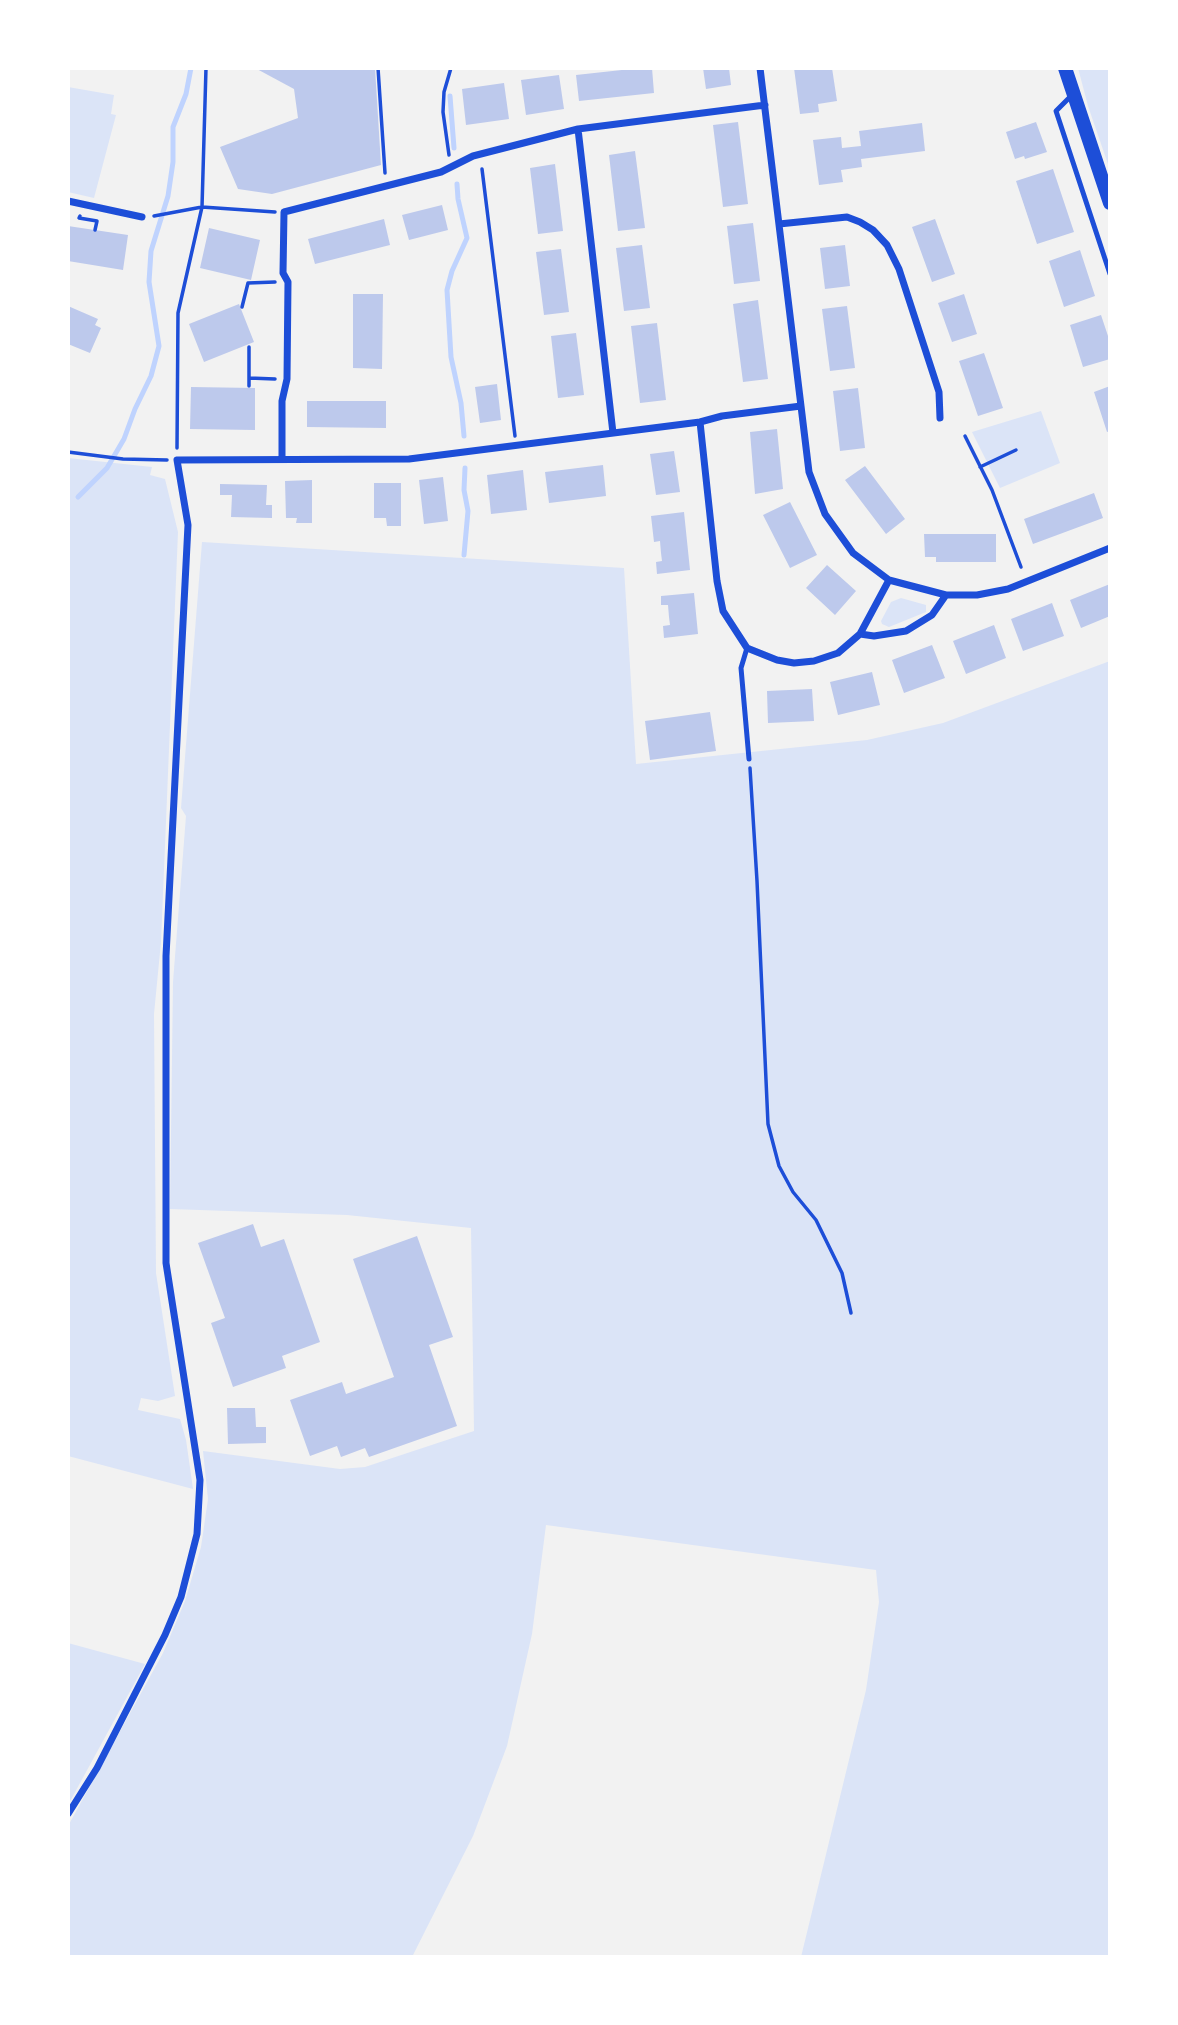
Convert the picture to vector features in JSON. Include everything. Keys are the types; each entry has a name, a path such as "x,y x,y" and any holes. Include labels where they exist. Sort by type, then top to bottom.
{"main road":[{"path":"1065,68 1110,203"}],"street":[{"path":"760,68 809,472 825,514 853,553 889,580 946,595 977,595 1008,589 1110,548"},
{"path":"282,458 282,401 288,379 288,282 284,273 284,212 441,172 473,156 578,129 765,105"},
{"path":"578,129 614,433"},
{"path":"68,201 145,217"},
{"path":"779,224 847,217 873,230 887,245 899,269 939,392 940,418"},
{"path":"68,1814 97,1768 165,1635 181,1597 197,1534 201,1480 166,1264 166,956 188,525 177,460 409,459 700,422 722,416 801,406"},
{"path":"700,422 723,611 747,648 777,660 794,663 814,661 838,653 860,634 889,580"},
{"path":"860,634 874,636 906,631 932,615 946,595"}],"lane":[{"path":"1074,93 1056,111 1110,274"},
{"path":"747,648 741,668 749,759"}],"path":[{"path":"68,452 123,459 177,460 178,313 202,207 206,68"},
{"path":"378,68 387,186"},
{"path":"449,158 443,112 444,92 451,68"},
{"path":"482,169 516,445"},
{"path":"145,217 202,207 284,212"},
{"path":"242,307 248,282 273,282"},
{"path":"249,347 249,386"},
{"path":"249,378 288,379"},
{"path":"965,436 992,490 1021,567"},
{"path":"980,467 1016,450"},
{"path":"749,759 768,1124 779,1166 793,1192 816,1220 842,1273 851,1313"}],"shaded area":[{"path":"1078,68 1110,68 1110,170 1088,106"},
{"path":"68,87 114,95 111,114 116,115 94,198 68,192"},
{"path":"1041,411 1060,463 1000,488 972,432"},
{"path":"68,458 152,467 150,475 165,479 178,532 161,942 154,1014 156,1273 175,1396 158,1401 141,1398 138,1410 180,1419 193,1489 68,1456"},
{"path":"202,542 624,568 636,764 867,740 943,723 1110,661 1110,1957 801,1957 866,1690 879,1602 876,1570 546,1525 532,1634 507,1746 473,1836 412,1957 68,1956 68,1826 163,1653 185,1601 201,1547 208,1499 203,1451 340,1469 365,1467 474,1431 471,1228 347,1215 170,1209 173,982 186,816 181,808"},
{"path":"901,598 926,605 926,612 889,627 882,624 891,602"},
{"path":"68,1643 145,1664 68,1805"}],"building":[{"path":"255,68 375,68 381,165 272,194 238,189 220,147 298,118 294,89"},
{"path":"652,68 654,93 579,101 576,75"},
{"path":"703,68 729,68 731,85 706,89"},
{"path":"794,68 832,68 837,101 818,104 819,112 800,114"},
{"path":"559,75 564,109 526,115 521,80"},
{"path":"504,83 509,119 466,125 462,89"},
{"path":"738,122 748,204 723,207 713,125"},
{"path":"1036,122 1047,152 1025,159 1024,156 1015,159 1006,132"},
{"path":"922,123 925,151 861,159 862,167 841,170 843,182 819,185 813,140 841,137 842,148 861,146 859,131"},
{"path":"635,151 645,228 618,231 609,155"},
{"path":"555,164 563,231 538,234 530,168"},
{"path":"1053,169 1074,232 1037,244 1016,181"},
{"path":"442,205 448,230 409,240 402,215"},
{"path":"384,219 390,245 315,264 308,239"},
{"path":"935,219 955,274 932,282 912,227"},
{"path":"753,223 760,281 734,284 727,226"},
{"path":"68,226 128,235 123,270 68,261"},
{"path":"209,228 260,240 251,280 200,268"},
{"path":"642,245 650,308 624,311 616,248"},
{"path":"845,245 850,286 825,289 820,248"},
{"path":"561,249 569,312 544,315 536,252"},
{"path":"1080,250 1095,296 1064,307 1049,261"},
{"path":"353,294 383,294 382,369 353,368"},
{"path":"964,294 977,334 952,342 938,303"},
{"path":"758,300 768,379 743,382 733,304"},
{"path":"239,304 254,342 204,362 189,324"},
{"path":"68,306 98,319 95,325 101,328 90,353 68,344"},
{"path":"847,306 855,368 830,371 822,309"},
{"path":"1101,315 1110,342 1110,359 1083,367 1070,325"},
{"path":"657,323 666,400 640,403 631,326"},
{"path":"576,333 584,395 558,398 551,336"},
{"path":"984,353 1003,408 978,416 959,361"},
{"path":"497,384 501,420 480,423 475,387"},
{"path":"1110,386 1110,431 1107,432 1094,392"},
{"path":"191,387 255,388 255,430 190,429"},
{"path":"858,388 865,448 840,451 833,391"},
{"path":"307,401 386,401 386,428 307,427"},
{"path":"777,429 783,489 755,494 750,432"},
{"path":"674,451 680,492 656,495 650,454"},
{"path":"603,465 606,496 549,503 545,472"},
{"path":"865,466 905,519 886,534 845,480"},
{"path":"523,470 527,510 491,514 487,475"},
{"path":"443,477 448,521 424,524 419,480"},
{"path":"312,480 312,523 296,523 297,518 286,518 285,481"},
{"path":"374,483 401,483 401,526 387,526 386,518 374,518"},
{"path":"220,484 267,485 266,505 272,505 272,518 231,517 232,495 220,495"},
{"path":"1094,493 1103,518 1033,544 1024,519"},
{"path":"790,502 817,555 790,568 763,515"},
{"path":"684,512 690,570 657,574 656,562 662,561 660,541 654,542 651,516"},
{"path":"924,534 996,534 996,562 936,562 936,557 925,557"},
{"path":"827,565 856,591 835,615 806,588"},
{"path":"1110,584 1110,616 1081,628 1070,600"},
{"path":"694,593 698,634 664,638 663,626 670,625 668,605 661,605 661,596"},
{"path":"1052,603 1064,636 1023,651 1011,619"},
{"path":"994,625 1006,658 966,674 953,641"},
{"path":"932,645 945,678 904,693 892,660"},
{"path":"872,672 880,705 838,715 830,682"},
{"path":"812,689 814,721 768,723 767,691"},
{"path":"710,712 716,751 650,760 645,721"},
{"path":"253,1224 261,1247 284,1239 320,1342 282,1356 286,1368 233,1387 211,1323 225,1318 198,1243"},
{"path":"417,1236 453,1337 429,1345 457,1426 369,1457 365,1448 341,1457 337,1446 310,1456 290,1400 342,1382 346,1394 394,1377 353,1259"},
{"path":"227,1408 255,1408 256,1427 266,1427 266,1443 228,1444"}],"waterway":[{"path":"78,497 107,468 124,439 151,376 159,346 149,282 151,251 168,196 173,162 173,127 186,94 191,68"},
{"path":"450,96 454,148"},
{"path":"457,184 467,238 452,271 447,290 451,357 461,403 464,436"},
{"path":"464,555 468,511 464,490 465,468"}]}
